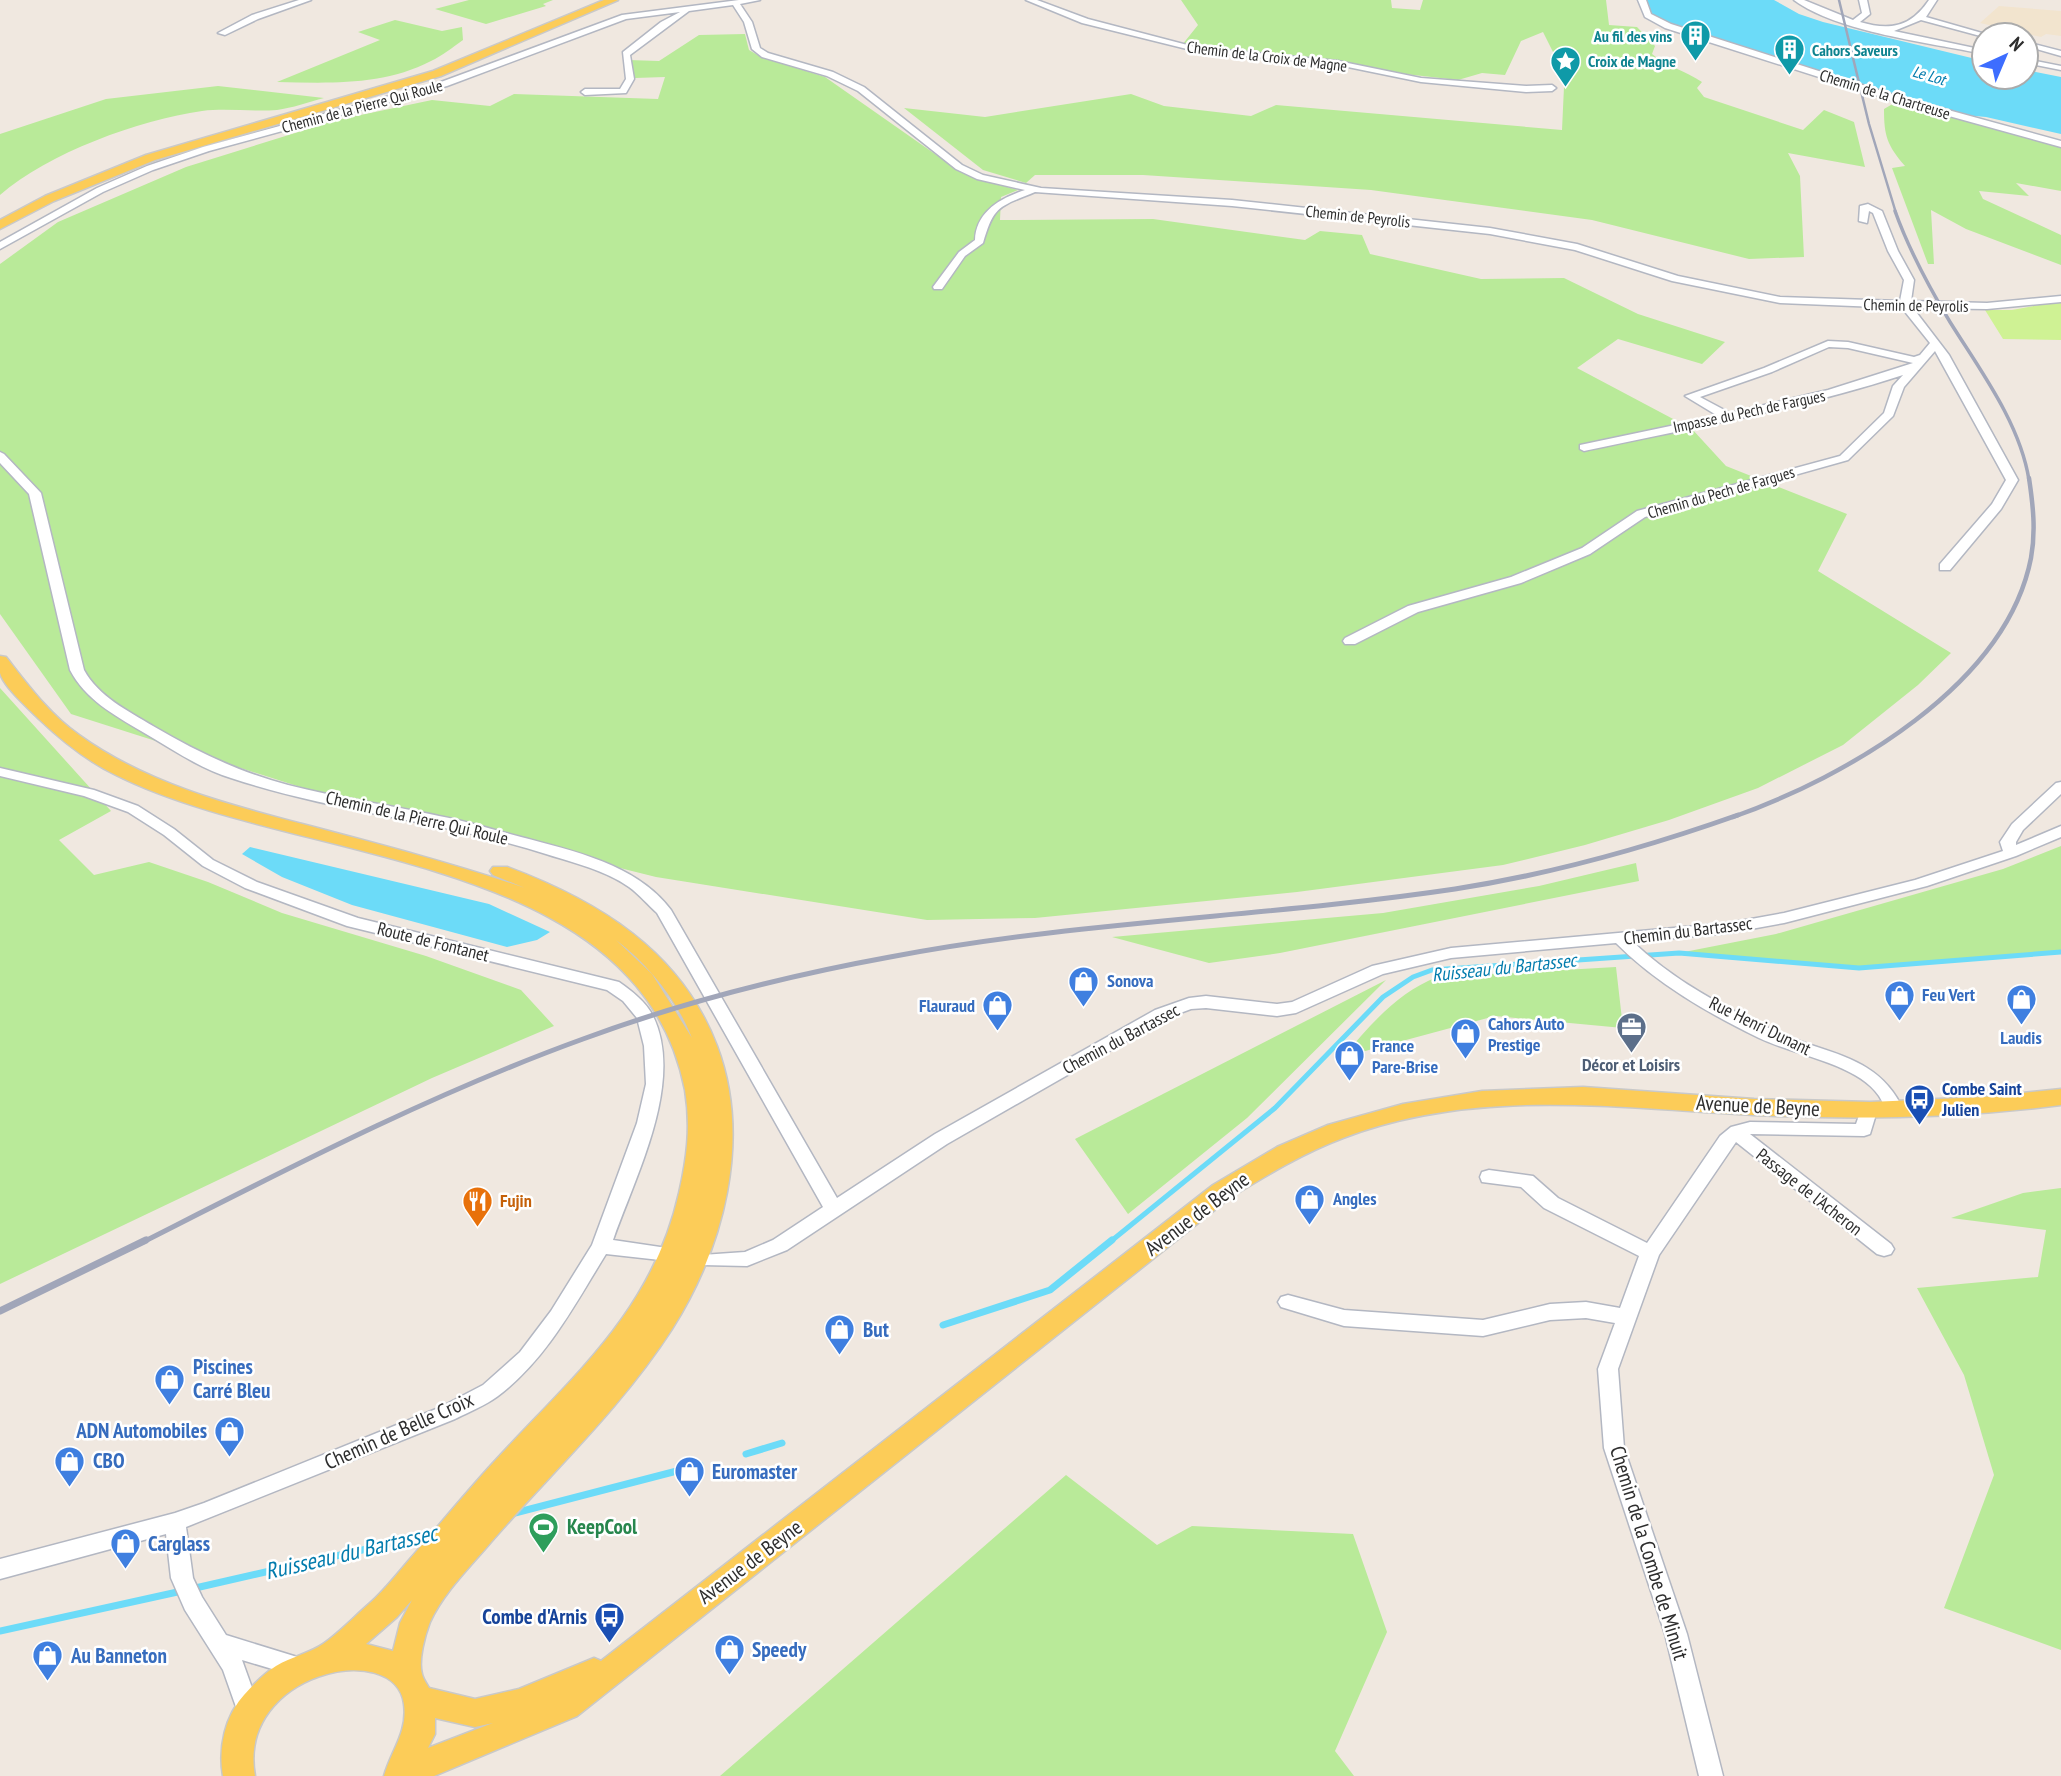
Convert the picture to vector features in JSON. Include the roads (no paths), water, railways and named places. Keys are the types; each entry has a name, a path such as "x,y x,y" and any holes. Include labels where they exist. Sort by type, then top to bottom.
{"main road":[{"path":"0,225 66,191 127,165 225,132 443,72 513,45 613,0"},
{"path":"0,661 28,698 70,738 121,770 177,794 245,815 458,872 519,893 566,916 605,942 644,979 668,1015 685,1048 697,1093 701,1150 687,1213 665,1270 629,1331 510,1482 434,1570 331,1656 299,1667 271,1687 249,1713 238,1737 232,1771"},
{"name":"Avenue de Beyne","path":"400,1775 470,1745 525,1727 566,1706 624,1658 848,1488 1222,1191 1304,1145 1353,1126 1401,1114 1477,1101 1557,1095 1754,1107 1881,1111 2061,1097"},
{"path":"400,1775 415,1749 422,1724 413,1687 410,1636 421,1612 434,1570"},
{"name":"Avenue de Beyne","path":"331,1656 359,1654 386,1661 413,1687 474,1713 522,1703 624,1658"}],"street":[{"path":"222,33 256,17 307,0"},
{"path":"736,4 756,0"},
{"name":"Chemin de la Croix de Magne","path":"1030,0 1075,18 1176,46 1338,63 1421,80 1526,89 1552,88"},
{"name":"Chemin de la Chartreuse","path":"1642,0 1648,16 1679,30 1881,94 2060,144"},
{"path":"1798,0 1819,11 1853,21 1970,49"},
{"path":"1853,21 1866,15 1863,0"},
{"path":"1921,18 1933,0"},
{"name":"Chemin de la Pierre Qui Roule","path":"0,246 56,212 150,168 268,131 444,83 625,17 736,4"},
{"name":"Chemin de Peyrolis","path":"736,4 748,22 756,49 765,55 818,70 862,89 959,167 980,177 1033,190 1062,194 1232,203 1451,225 1577,247 1668,277 1753,296 1817,303 1987,306 2061,299"},
{"path":"585,92 623,91 630,79 626,54 663,24 687,12 684,9"},
{"path":"1886,30 1921,18 1970,31"},
{"path":"2040,48 2059,54 2048,65"},
{"path":"2040,64 2061,68"},
{"path":"938,287 962,254 980,241 979,231 996,207 1033,190"},
{"path":"1864,221 1864,208 1872,207 1877,211 1893,251 1909,280 1905,304 1935,344 1976,410 2012,481 1997,506 1945,567"},
{"path":"1727,416 1691,396 1768,370 1828,344 1847,345 1914,360 1926,357"},
{"name":"Chemin du Pech de Fargues","path":"1350,641 1413,609 1516,580 1586,551 1642,514 1844,458 1889,414 1899,386 1935,344"},
{"name":"Impasse du Pech de Fargues","path":"1584,447 1852,388 1912,368"},
{"name":"Chemin de la Pierre Qui Roule","path":"0,456 35,493 77,670 85,685 119,712 187,752 233,774 288,790 443,821 537,846 606,868 635,884 663,910 826,1199 836,1209"},
{"name":"Route de Fontanet","path":"0,772 89,793 133,809 219,869 251,885 353,922 540,970 583,977 613,986 629,997 645,1017 653,1046 655,1084 646,1123 601,1246"},
{"path":"2011,853 2008,842 2017,827 2061,786"},
{"name":"Chemin du Bartassec","path":"709,1260 747,1259 780,1245 941,1139 1161,1014 1189,1004 1206,1002 1277,1010 1296,1007 1378,970 1451,953 1631,949 1784,918 1921,883 2011,853 2061,831"},
{"name":"Rue Henri Dunant","path":"1631,949 1709,1002 1784,1042 1850,1066 1872,1079 1886,1091 1881,1111"},
{"path":"1737,1131 1750,1128 1864,1130 1881,1111"},
{"name":"Passage de l'Acheron","path":"1737,1131 1749,1145 1884,1250"},
{"name":"Chemin de la Combe de Minuit","path":"1711,1776 1676,1634 1614,1448 1608,1369 1650,1253 1726,1141 1737,1131"},
{"path":"1489,1177 1526,1181 1550,1203 1650,1253"},
{"path":"601,1246 660,1253"},
{"name":"Chemin de Belle Croix","path":"0,1569 174,1522 448,1413 490,1391 527,1358 558,1316 601,1246"},
{"path":"1288,1302 1343,1318 1483,1328 1550,1312 1586,1310 1626,1317"},
{"path":"174,1522 182,1577 192,1603 233,1666 249,1713"},
{"path":"220,1644 299,1667"}],"water":[{"name":"Le Lot","path":"1645,0 1774,0 1799,14 1823,22 1970,58 1970,91 2040,91 2040,73 2061,77 2061,134 1986,117 1964,115 1663,23 1650,16"},
{"path":"250,847 489,904 550,932 537,940 507,947 352,905 282,877 242,854"}],"waterway":[{"name":"Ruisseau du Bartassec","path":"1110,1242 1275,1108 1383,997 1413,977 1432,970 1679,953 1859,968 2061,952"},
{"name":"Ruisseau du Bartassec","path":"943,1325 1050,1290 1112,1240"},
{"name":"Ruisseau du Bartassec","path":"746,1454 782,1443"},
{"name":"Ruisseau du Bartassec","path":"511,1514 700,1465"},
{"name":"Ruisseau du Bartassec","path":"191,1589 437,1533"},
{"name":"Ruisseau du Bartassec","path":"0,1631 182,1591"}],"railway":[{"path":"1839,0 1869,124 1896,213"},
{"path":"1895,211 1927,282 2008,418 2017,438 2029,480"},
{"path":"1733,817 1824,778 1870,751 1915,720 1956,686 1990,647 2016,604 2031,558 2033,518 2029,478"},
{"path":"143,1242 360,1134 470,1084 583,1039 735,991 851,964 960,945 1101,927 1384,898 1491,883 1598,859 1738,815"},
{"path":"0,1311 146,1240"}],"place":[{"name":"Au fil des vins","path":"1695,63"},
{"name":"Cahors Saveurs","path":"1789,77"},
{"name":"Croix de Magne","path":"1565,88"},
{"name":"Sonova","path":"1084,1008"},
{"name":"Feu Vert","path":"1899,1022"},
{"name":"Laudis","path":"2021,1027"},
{"name":"Flauraud","path":"998,1033"},
{"name":"Décor et Loisirs","path":"1631,1054"},
{"name":"Cahors Auto Prestige","path":"1465,1061"},
{"name":"France Pare-Brise","path":"1349,1083"},
{"name":"Combe Saint Julien","path":"1919,1126"},
{"name":"Angles","path":"1310,1226"},
{"name":"Fujin","path":"477,1228"},
{"name":"But","path":"840,1357"},
{"name":"Piscines Carré Bleu","path":"170,1406"},
{"name":"ADN Automobiles","path":"230,1458"},
{"name":"CBO","path":"70,1488"},
{"name":"Euromaster","path":"689,1499"},
{"name":"KeepCool","path":"544,1554"},
{"name":"Carglass","path":"125,1571"},
{"name":"Combe d'Arnis","path":"610,1644"},
{"name":"Speedy","path":"729,1677"},
{"name":"Au Banneton","path":"48,1683"}]}
